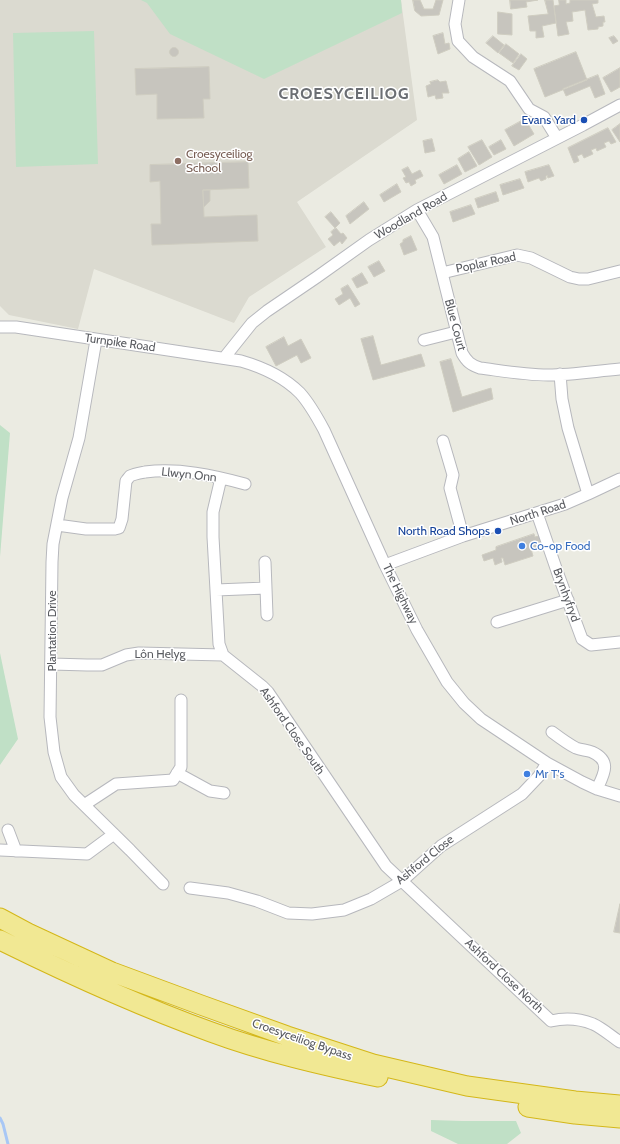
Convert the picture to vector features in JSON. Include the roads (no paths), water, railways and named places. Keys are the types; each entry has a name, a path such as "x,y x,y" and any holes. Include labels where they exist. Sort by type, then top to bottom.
{"highway":[{"name":"Croesyceiliog Bypass","path":"0,918 28,933 112,972 266,1028 373,1064 467,1086 620,1106"},
{"name":"Croesyceiliog Bypass","path":"0,940 56,968 134,1002 212,1033 294,1058 461,1096 575,1114 620,1118"}],"street":[{"path":"459,0 455,24 458,42 473,57 510,81 529,109 544,117 557,138"},
{"name":"Woodland Road","path":"224,358 252,323 266,310 317,277 369,240 417,210 620,105"},
{"name":"Blue Court","path":"417,210 433,237 462,353 472,366 537,374 560,374 620,369"},
{"name":"Poplar Road","path":"442,273 517,256 531,258 570,277 579,279 620,271"},
{"name":"Turnpike Road","path":"0,318 16,327"},
{"name":"Turnpike Road","path":"0,327 16,327 224,358"},
{"path":"424,340 456,332"},
{"name":"Plantation Drive","path":"96,340 79,438 62,498 53,544 50,717 54,752 61,777 74,795 163,884"},
{"name":"The Highway","path":"224,358 257,366 288,383 300,394 313,411 324,430 385,564 431,656 447,682 464,703 481,719 546,763 597,789 620,796"},
{"path":"560,374 562,399 568,428 588,494"},
{"path":"443,441 453,475 450,488 463,536"},
{"name":"Llwyn Onn","path":"57,525 86,529 115,530 119,528 122,519 126,481 129,477 135,474 158,471 195,473 245,484"},
{"path":"220,478 213,512 213,536 219,644 223,655"},
{"name":"North Road","path":"385,564 463,536 537,514 588,494 620,479"},
{"name":"Brynhyfryd","path":"537,514 582,639 592,645 620,642"},
{"path":"265,562 267,615"},
{"path":"216,590 266,588"},
{"path":"497,622 568,600"},
{"name":"Lôn Helyg","path":"52,664 87,666 102,665 126,655 139,653 223,655"},
{"name":"Ashford Close South","path":"223,655 268,692 376,854 402,881"},
{"path":"84,805 116,784 173,780 181,767 181,700"},
{"path":"552,732 576,748 590,752 598,756 603,761 606,767 597,789"},
{"name":"Ashford Close","path":"190,888 228,893 257,901 288,913 312,914 344,910 371,899 402,881 441,846 522,794 539,776 546,763"},
{"path":"177,773 210,791 224,793"},
{"path":"8,830 16,851"},
{"path":"0,850 87,854 114,834"},
{"name":"Ashford Close North","path":"402,881 551,1021 566,1019 593,1024 620,1042"}],"waterway":[{"path":"0,1118 8,1144"}],"place":[{"name":"Evans Yard","path":"584,120"},
{"name":"Croesyceiliog School","path":"178,161"},
{"name":"North Road Shops","path":"498,531"},
{"name":"Co-op Food","path":"522,546"},
{"name":"Mr T's","path":"527,774"}],"district":[{"name":"CROESYCEILIOG","path":"344,94"}]}
